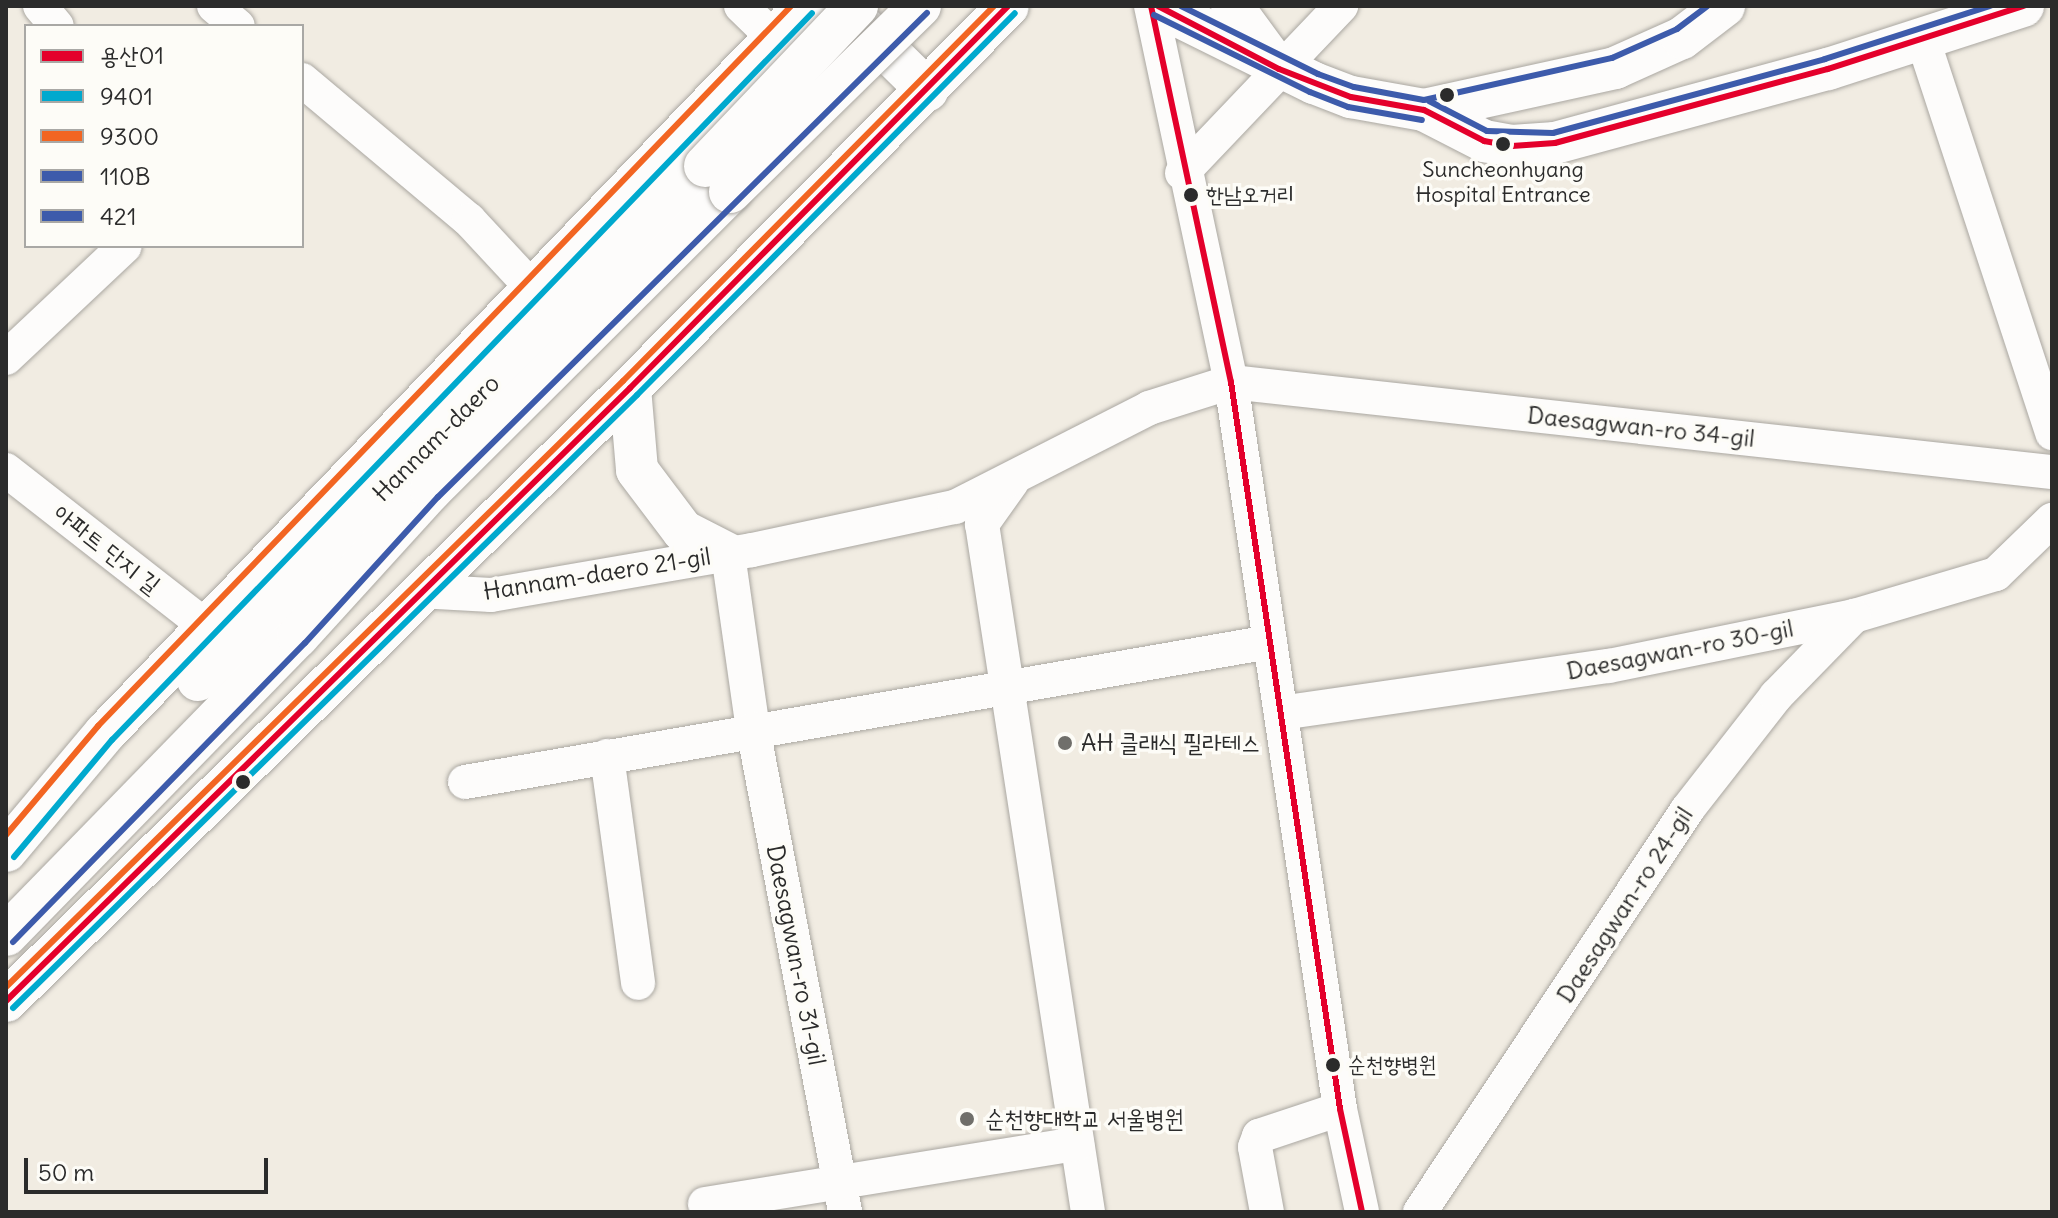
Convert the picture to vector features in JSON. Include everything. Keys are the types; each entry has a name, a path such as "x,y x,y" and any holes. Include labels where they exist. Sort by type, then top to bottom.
{"main road":[{"path":"6,851 105,733 805,6"},
{"path":"841,6 927,90"},
{"name":"Hannam-daero","path":"6,935 298,636 718,179 857,6"},
{"name":"Hannam-daero","path":"6,862 123,757 718,179 920,6"},
{"path":"6,1001 419,591 630,388 1008,6"},
{"path":"1158,6 1279,69 1351,97 1424,110 1484,141 1512,146 1555,143 1923,40 2023,6"},
{"path":"1232,6 1279,69"},
{"path":"1424,110 1615,68 1682,38 1724,6"},
{"path":"630,388 637,470 683,531 728,554"}],"street":[{"path":"40,6 55,24"},
{"path":"214,6 236,24"},
{"path":"741,6 775,39"},
{"path":"1151,6 1182,173 1231,382 1340,1109 1362,1212"},
{"path":"1182,173 1341,6"},
{"path":"1923,40 2052,433"},
{"path":"304,82 469,220 534,290"},
{"path":"6,358 123,248"},
{"name":"Daesagwan-ro 34-gil","path":"1231,382 2052,472"},
{"name":"Hannam-daero 21-gil","path":"419,591 491,595 728,554 955,507 1149,408 1231,382"},
{"name":"아파트 단지 길","path":"6,470 208,628"},
{"name":"Hannam-daero 21-gil","path":"1004,689 982,524 1015,479"},
{"name":"Daesagwan-ro 30-gil","path":"1281,713 1609,666 1854,616 1996,574 2052,520"},
{"name":"Hannam-daero 21-gil","path":"728,554 753,729"},
{"name":"Daesagwan-ro 24-gil","path":"1420,1212 1687,810 1776,696 1854,616"},
{"path":"465,782 753,729 1270,642"},
{"path":"1004,689 1088,1212"},
{"name":"Daesagwan-ro 31-gil","path":"753,729 842,1197"},
{"path":"607,756 638,983"},
{"path":"1267,1212 1255,1147 1259,1136 1340,1109"},
{"path":"705,1204 842,1197 1077,1144"}],"transit line":[{"name":"9300","path":"6,835 98,726 791,6"},
{"name":"9300","path":"6,987 623,381 994,6"},
{"name":"용산01","path":"6,1001 630,388 1008,6"},
{"name":"용산01","path":"1151,6 1231,382 1340,1109 1362,1212"},
{"name":"용산01","path":"1158,6 1279,69 1351,97 1424,110 1484,141 1512,146 1555,143 1828,69 2023,6"},
{"name":"421","path":"1181,6 1318,74 1354,87 1424,100 1612,58 1677,29 1707,6"},
{"name":"421","path":"1429,101 1487,131 1553,133 1825,59 1990,6"},
{"name":"9401","path":"14,857 112,740 812,13"},
{"name":"110B","path":"13,942 305,643 438,497 927,13"},
{"name":"9401","path":"13,1008 637,395 1015,13"},
{"name":"110B","path":"1154,15 1310,92 1348,107 1422,120"}],"place":[{"name":"Suncheonhyang Hospital Entrance","path":"1503,144"},
{"name":"한남오거리","path":"1191,195"},
{"name":"AH 클래식 필라테스","path":"1065,743"},
{"name":"순천향병원","path":"1333,1065"},
{"name":"순천향대학교 서울병원","path":"967,1119"}]}
